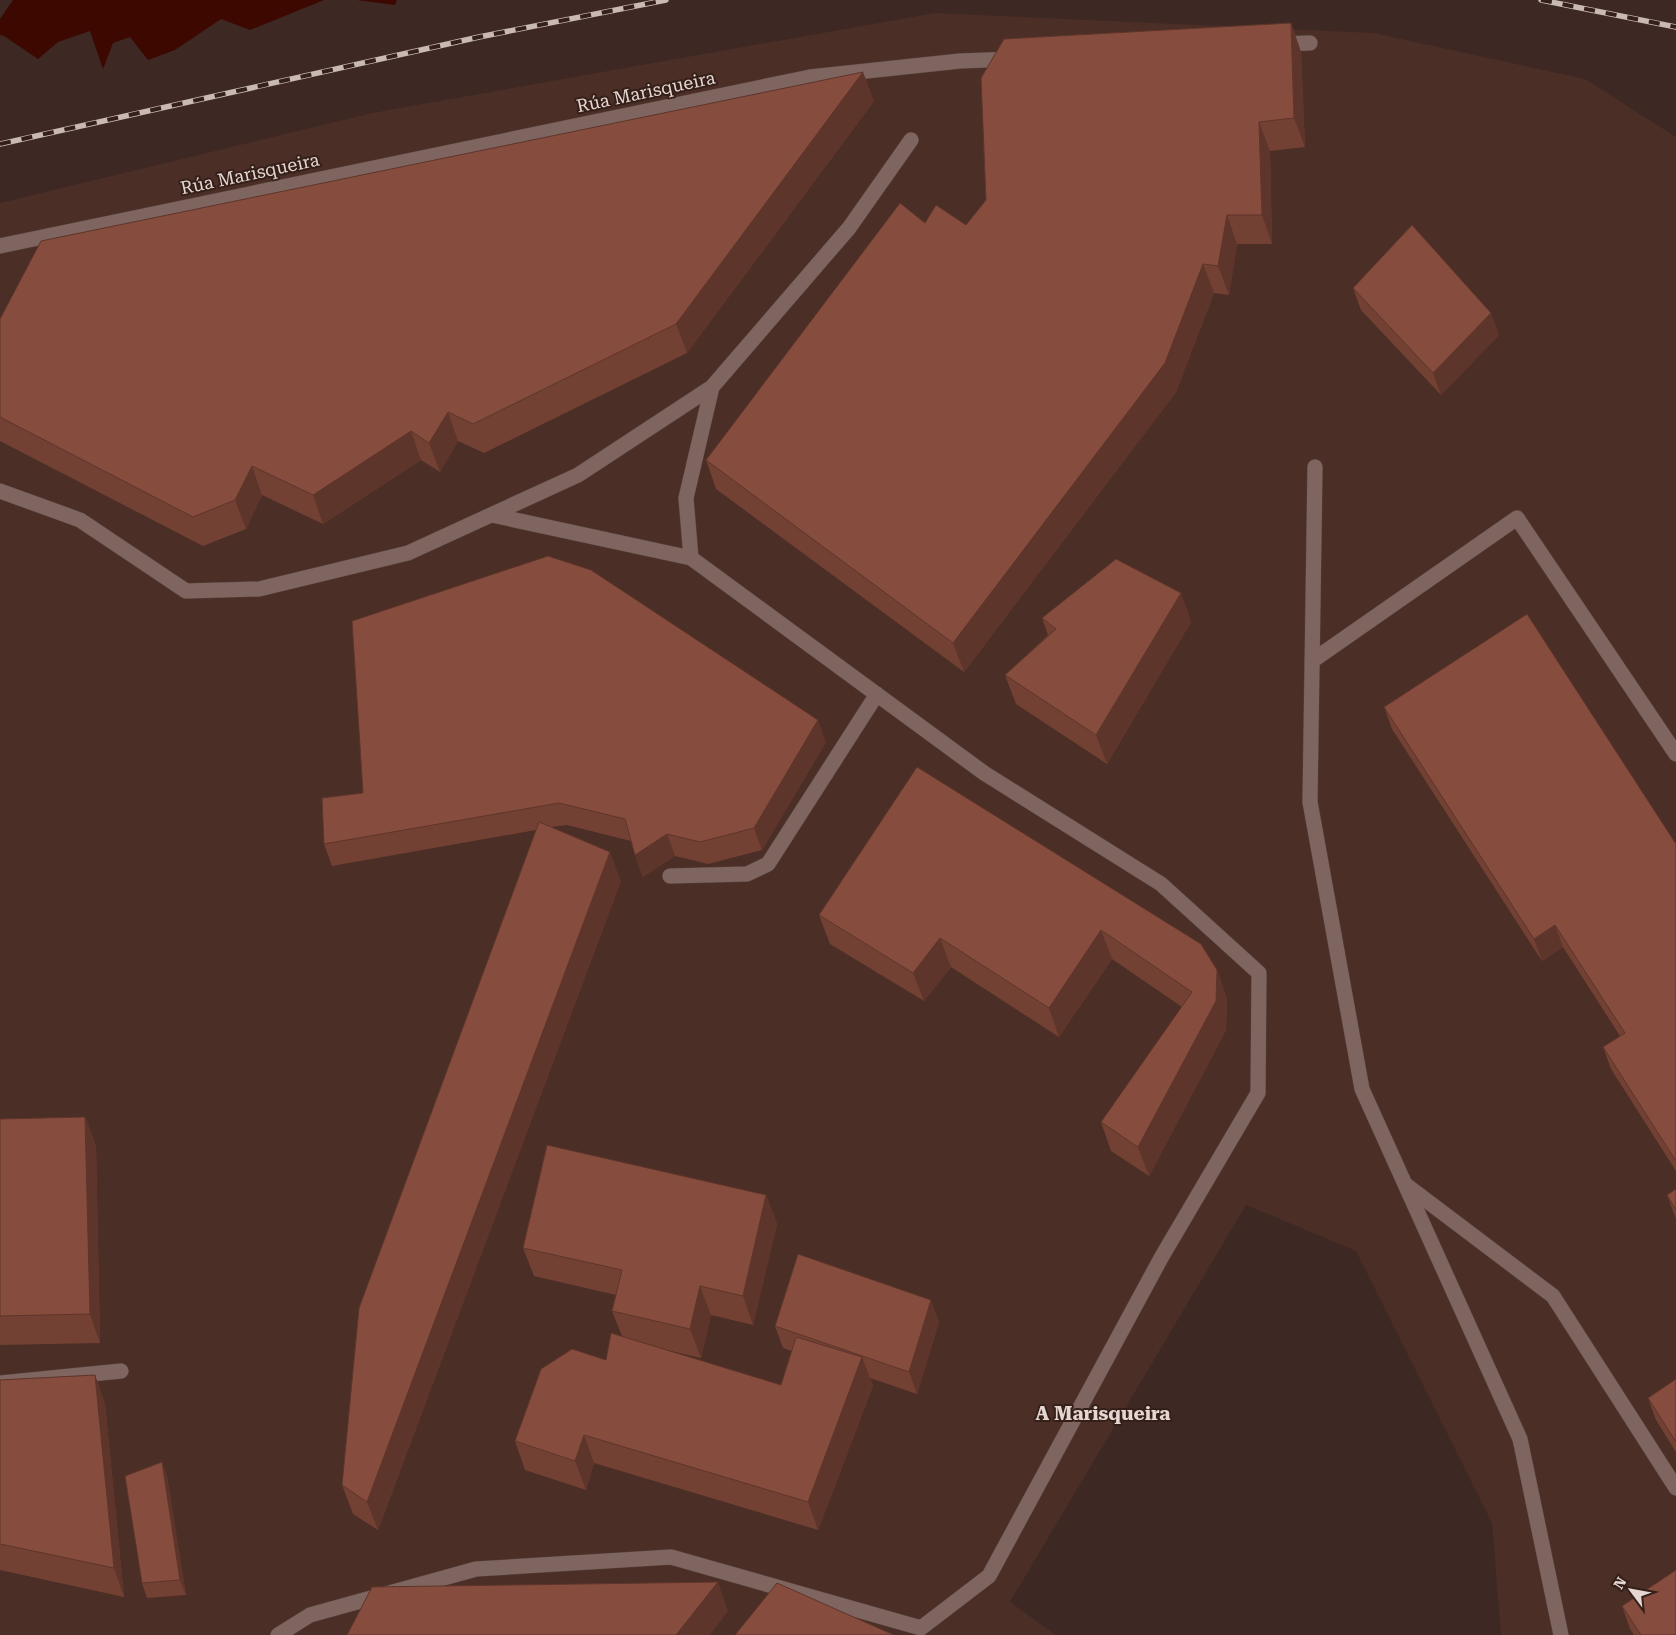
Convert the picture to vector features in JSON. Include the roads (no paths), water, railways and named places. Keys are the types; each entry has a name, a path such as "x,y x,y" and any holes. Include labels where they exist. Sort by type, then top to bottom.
{"lane":[{"path":"1260,45 1310,43"},
{"name":"Rúa Marisqueira","path":"0,246 810,77 960,61 1030,58"},
{"path":"0,491 80,520 186,591 259,589 408,553 578,475 712,387 849,228 911,140"},
{"path":"691,558 686,498 712,387"},
{"path":"1315,467 1310,802 1362,1089 1520,1439 1561,1635"},
{"path":"278,1635 310,1615 476,1569 671,1557 921,1628 989,1576 1161,1258 1258,1093 1259,973 1162,884 984,773 691,558 492,514"},
{"path":"1312,660 1517,518 1676,754"},
{"path":"670,876 747,874 768,864 877,694"},
{"path":"1405,1184 1553,1296 1676,1488"},
{"path":"0,1383 122,1371"},
{"path":"766,1600 777,1586"}],"railway":[{"path":"0,144 479,37 666,0"},
{"path":"1541,0 1676,27"}],"district":[{"name":"A Marisqueira","path":"1103,1413"}]}
